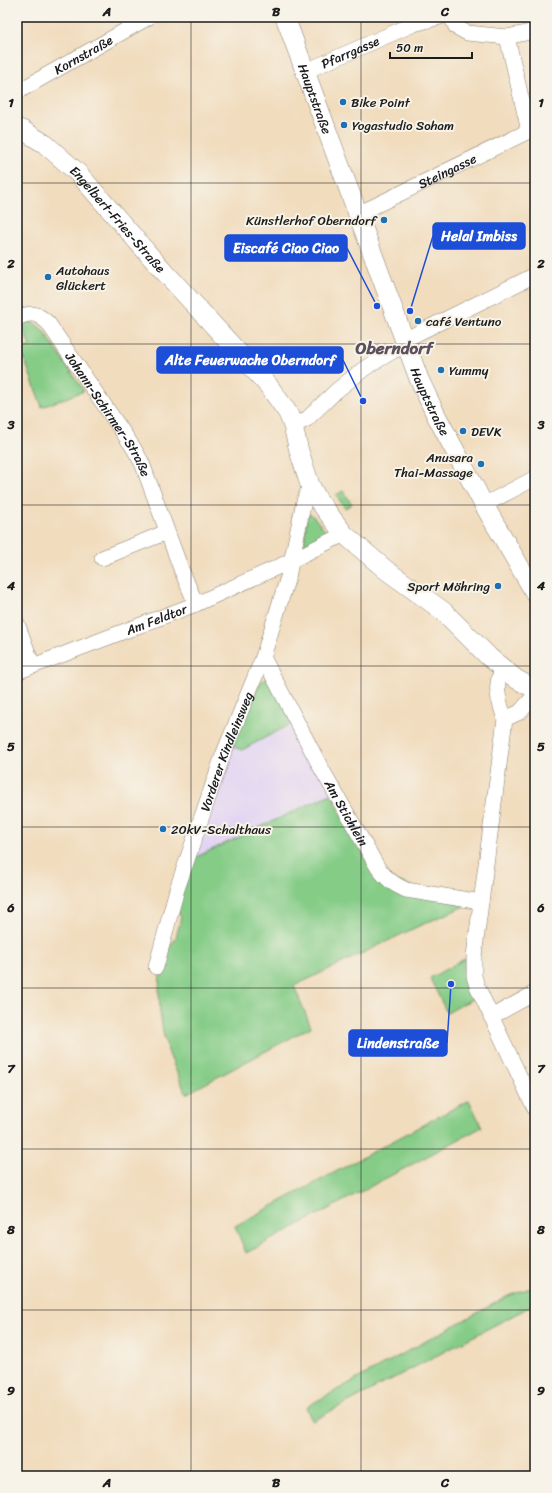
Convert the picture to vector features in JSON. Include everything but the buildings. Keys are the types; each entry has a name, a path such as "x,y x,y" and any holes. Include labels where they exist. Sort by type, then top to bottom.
{"main road":[{"name":"Hauptstraße","path":"285,17 419,379 436,415 484,505 535,593"},
{"name":"Engelbert-Fries-Straße","path":"19,127 45,144 78,173 268,385 281,403 293,426"},
{"path":"293,426 302,463 310,485 318,500 344,534 386,570 442,611 503,669 522,683 535,688"}],"street":[{"name":"Kornstraße","path":"17,92 124,23 149,17"},
{"name":"Pfarrgasse","path":"306,71 414,24 440,17"},
{"path":"451,17 456,27 467,33 507,37 535,32"},
{"path":"507,37 532,130"},
{"name":"Steingasse","path":"358,214 532,130"},
{"path":"293,426 307,419 336,391 365,368 405,343 535,275"},
{"name":"Johann-Schirmer-Straße","path":"23,315 36,314 42,317 52,329 133,447 142,463 181,569 196,604"},
{"path":"484,505 535,478"},
{"path":"292,560 304,501 310,485"},
{"path":"102,558 167,532"},
{"name":"Am Feldtor","path":"17,672 196,604 292,560 344,534"},
{"name":"Vorderer Kindleinsweg","path":"156,967 177,889 223,755 263,657 292,560"},
{"path":"17,623 33,666"},
{"name":"Am Stichlein","path":"263,657 340,801 378,868 387,879 396,886 406,890 481,902"},
{"path":"503,669 499,676 498,698 505,719 474,956 474,976 491,1017 533,1101"},
{"path":"505,719 520,712 535,694"},
{"path":"491,1017 535,993"}],"shaded area":[{"path":"295,722 331,794 194,858 231,746 242,749"}],"green space":[{"path":"28,322 34,323 43,330 84,391 42,407 21,350 30,346 21,324"},
{"path":"343,491 352,504 345,508 336,495"},
{"path":"310,514 328,534 304,546 307,515"},
{"path":"267,678 295,722 242,750 231,746 261,681"},
{"path":"331,794 373,872 465,906 419,926 294,986 311,1027 186,1094 169,1054 164,1037 160,1013 159,992 160,968 169,948 176,938 181,917 176,908 194,858"},
{"path":"466,958 467,978 474,998 447,1013 430,978"},
{"path":"469,1100 482,1127 246,1253 235,1226"},
{"path":"535,1286 535,1304 312,1421 306,1407 508,1296"}],"place":[{"name":"Bike Point","path":"343,102"},
{"name":"Yogastudio Soham","path":"344,125"},
{"name":"Künstlerhof Oberndorf","path":"384,220"},
{"name":"Autohaus Glückert","path":"48,277"},
{"name":"Eiscafé Ciao Ciao","path":"377,306"},
{"name":"Helal Imbiss","path":"410,311"},
{"name":"café Ventuno","path":"418,321"},
{"name":"Yummy","path":"441,370"},
{"name":"Alte Feuerwache Oberndorf","path":"363,401"},
{"name":"DEVK","path":"463,431"},
{"name":"Anusara Thai-Massage","path":"481,464"},
{"name":"Sport Möhring","path":"498,586"},
{"name":"20kV-Schalthaus","path":"163,829"},
{"name":"Lindenstraße","path":"451,984"}],"district":[{"name":"Oberndorf","path":"394,348"}]}
